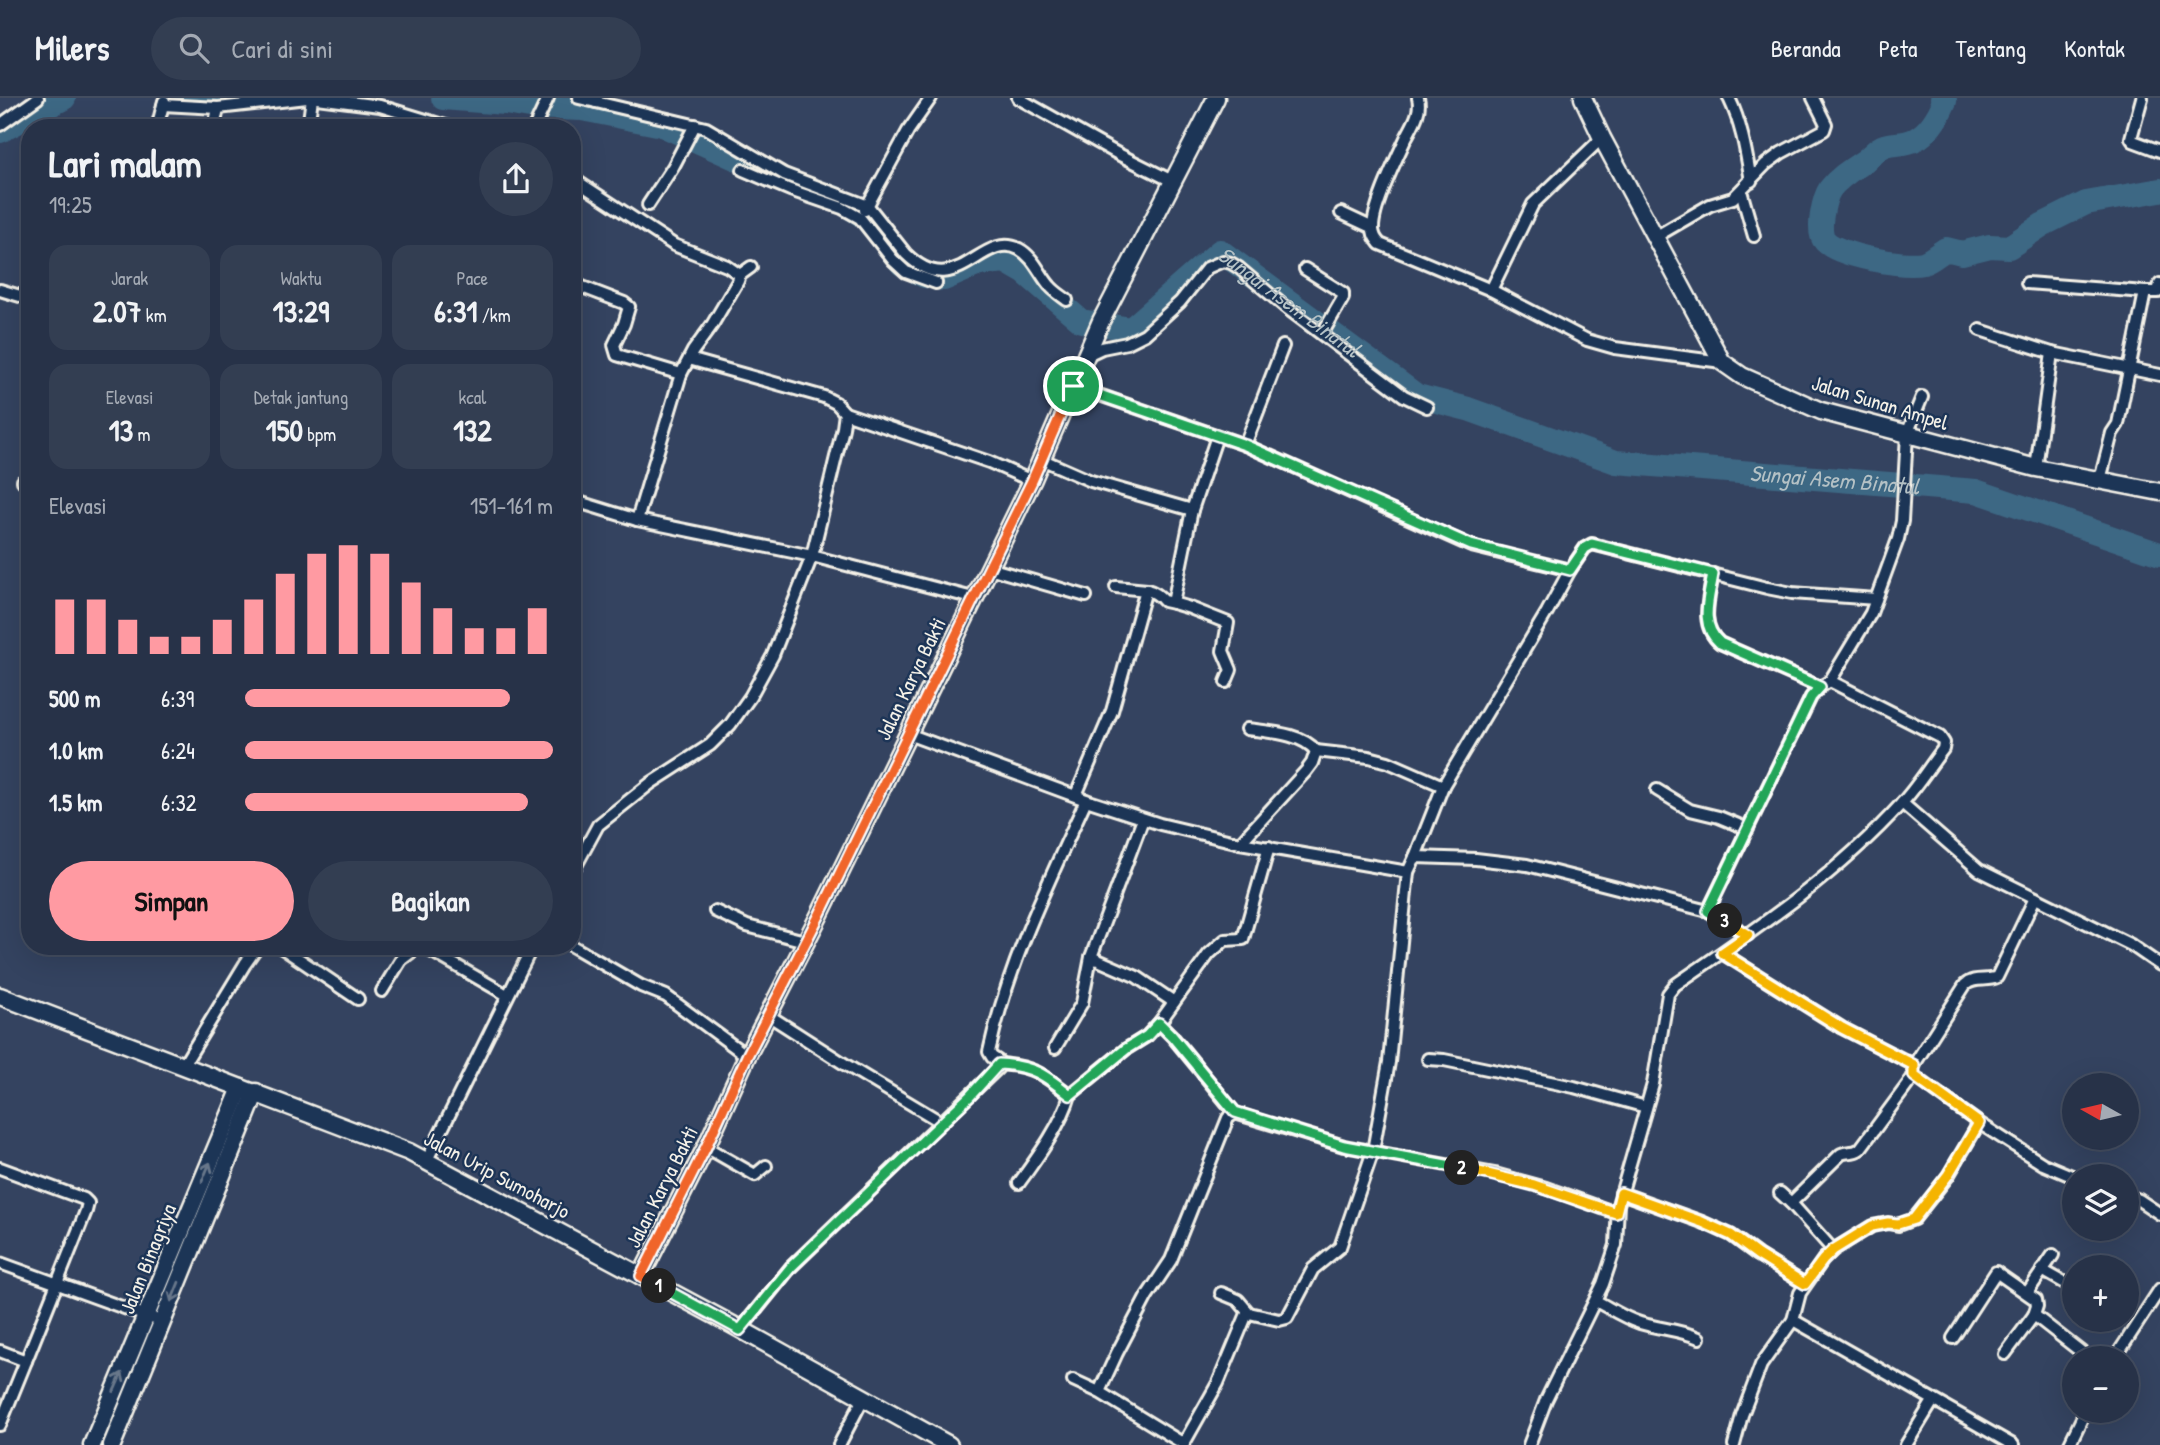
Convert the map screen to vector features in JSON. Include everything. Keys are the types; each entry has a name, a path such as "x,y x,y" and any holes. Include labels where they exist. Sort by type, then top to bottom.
{"street":[{"path":"0,125 38,98"},
{"path":"309,119 312,98"},
{"path":"159,119 164,102 218,108 312,98 381,102 427,119"},
{"path":"538,119 548,98"},
{"path":"579,98 597,100 723,137 784,174 864,212 921,280 936,283"},
{"path":"864,212 908,131 931,98"},
{"path":"1018,98 1030,101 1120,155 1174,182"},
{"name":"Jalan Karya Bakti","path":"641,1276 1032,481 1101,321 1216,98"},
{"path":"1418,98 1420,105 1417,114 1384,191 1373,228 1374,237 1387,248 1491,290 1587,340 1615,348 1722,362"},
{"path":"1583,98 1722,362"},
{"path":"1729,98 1744,139 1751,181"},
{"path":"1655,237 1710,205 1733,198 1781,153 1824,130 1826,124 1813,98"},
{"path":"2142,98 2131,138 2160,151"},
{"path":"216,119 218,108"},
{"path":"648,205 682,152 694,127"},
{"path":"1491,290 1533,204 1602,138"},
{"path":"743,170 790,190 842,208 864,212"},
{"path":"581,184 674,245 727,266 740,275"},
{"path":"1741,191 1754,236"},
{"path":"1342,213 1373,228"},
{"path":"909,267 954,271 992,249 1010,246 1026,254 1051,288 1067,300"},
{"path":"1085,356 1102,348 1128,344 1145,334 1180,302 1207,268 1223,261 1239,268 1276,300 1404,396 1427,407"},
{"path":"637,520 681,374 740,275 751,267"},
{"path":"1305,269 1343,293 1323,333"},
{"path":"2027,283 2145,292 2159,290"},
{"path":"581,286 629,307 614,345 617,355 681,374"},
{"path":"0,290 21,296"},
{"path":"2100,480 2112,433 2118,424 2145,292"},
{"path":"1980,330 2052,353 2130,366 2160,375"},
{"path":"1245,445 1283,346"},
{"path":"2036,468 2052,353"},
{"path":"689,359 824,397 836,403 845,413 989,462 1032,481"},
{"name":"Jalan Sunan Ampel","path":"1722,362 1742,376 1822,411 2036,468 2160,492"},
{"path":"1073,386 1245,445 1471,545 1570,570"},
{"path":"1708,911 1811,697 1825,684 1867,621 1898,539 1905,486 1907,434 1922,397"},
{"path":"581,856 598,825 652,783 710,745 730,725 750,697 772,656 812,556 845,413"},
{"path":"1173,603 1192,510 1217,436"},
{"path":"1041,459 1104,485 1192,510"},
{"path":"581,503 637,520 812,556 974,598"},
{"path":"1221,1293 1238,1300 1249,1313 1279,1320 1287,1318 1313,1269 1340,1247 1373,1151 1390,1062 1408,872 1443,786 1585,548 1592,544 1792,593 1876,599"},
{"path":"989,568 1086,596"},
{"path":"1528,1445 1546,1400 1596,1301 1616,1245 1616,1213 1653,1084 1668,994 1675,985 1829,875 1902,803 1943,748 1944,743 1940,737 1825,684 1720,643 1713,637 1706,622 1713,574"},
{"path":"1116,587 1147,590 1158,594 1164,601 1228,623 1223,651 1231,670 1226,682"},
{"path":"1070,1095 1048,1077 1032,1069 1021,1065 999,1064 989,1052 1010,977 1081,798 1112,711 1147,590"},
{"path":"1247,729 1284,735 1310,743 1316,751 1370,757 1388,762 1443,786"},
{"path":"908,734 1160,824 1240,843 1408,872"},
{"path":"1240,843 1306,771 1316,751"},
{"path":"1657,790 1690,810 1719,817 1748,829"},
{"path":"1902,803 1979,870 2131,945 2160,965"},
{"path":"1055,1048 1082,1003 1085,976 1091,957 1143,818"},
{"path":"1019,1183 1067,1106 1070,1095 1126,1049 1147,1036 1209,954 1225,940 1243,939 1269,847"},
{"path":"1415,856 1527,865 1708,911 1748,935"},
{"path":"1791,1203 1841,1154 1855,1153 1860,1149 1914,1071 1965,985 1971,980 1993,979 1997,976 2035,898"},
{"path":"715,911 747,926 805,941"},
{"path":"581,951 641,986 666,996 747,1056"},
{"path":"1722,953 1914,1071 1979,1123 2043,1164 2062,1172"},
{"path":"183,1066 251,955"},
{"path":"293,955 358,999"},
{"path":"382,991 401,960 408,955"},
{"path":"438,955 508,995"},
{"path":"427,1160 528,955"},
{"path":"1091,957 1137,977 1174,1002"},
{"name":"Jalan Urip Sumoharjo","path":"0,996 391,1143 427,1160 949,1445"},
{"path":"768,1015 942,1122"},
{"path":"1159,1023 1235,1112 1344,1146 1494,1174 1546,1188 1616,1213"},
{"path":"1428,1059 1565,1085 1646,1107"},
{"path":"740,1330 791,1267 970,1096 999,1064"},
{"name":"Jalan Binagriya","path":"92,1445 174,1250 248,1090"},
{"name":"Jalan Binagriya","path":"112,1445 189,1256 248,1090"},
{"path":"1099,1392 1147,1296 1171,1260 1228,1118 1235,1112"},
{"path":"1734,1445 1761,1365 1793,1320 1800,1293 1823,1260 1833,1250 1872,1226 1898,1224 1914,1219 1948,1175 1979,1123"},
{"path":"706,1147 755,1175 766,1166"},
{"path":"0,1168 84,1199 88,1203 0,1425"},
{"path":"1621,1193 1731,1235 1805,1284"},
{"path":"1780,1194 1833,1250"},
{"path":"2139,1200 2160,1214"},
{"path":"174,1250 189,1256"},
{"path":"2027,1293 2053,1255"},
{"path":"0,1263 163,1322"},
{"path":"2042,1270 2062,1281"},
{"path":"1953,1338 1996,1272 2036,1300 2037,1306 2035,1315 2005,1354"},
{"path":"2123,1346 2160,1289"},
{"path":"1596,1301 1625,1318 1699,1338"},
{"path":"1073,1380 1099,1392 1184,1445 1218,1383 1245,1316 1249,1313"},
{"path":"2035,1315 2074,1346"},
{"path":"1793,1320 2012,1445"},
{"path":"0,1351 26,1361"},
{"path":"839,1445 864,1397"},
{"path":"1906,1445 1933,1401"},
{"path":"106,1409 123,1417"},
{"path":"2069,1445 2080,1423"}],"waterway":[{"name":"Sungai Asem Binatul","path":"23,119 64,98"},
{"name":"Sungai Asem Binatul","path":"186,98 207,101 229,98"},
{"name":"Sungai Asem Binatul","path":"443,98 530,107 582,109 662,125 779,178 834,197 869,220 902,264 924,276 944,279 979,264 1005,261 1024,272 1081,321 1131,329 1220,251 1417,396 1468,409 1616,462 1976,491 2160,554"},
{"path":"1942,98 1945,101 1940,112 1921,136 1908,142 1881,147 1841,177 1830,189 1823,207 1821,223 1825,241 1857,256 1901,263 1923,263 1946,249 1962,253 1990,246 2009,247 2042,225 2086,203 2160,190"},
{"name":"Sungai Asem Binatul","path":"0,131 21,120"}],"route":[{"path":"1073,386 1245,445 1471,545 1570,570 1588,544 1592,544 1713,574 1706,622 1713,637 1720,643 1820,687 1811,697 1708,911 1748,935 1722,953 1842,1028 1914,1065 1914,1076 1979,1123 1948,1175 1914,1219 1898,1224 1872,1226 1833,1250 1805,1284 1731,1235 1621,1193 1616,1213 1546,1188 1494,1174 1344,1146 1235,1112 1159,1023 1147,1036 1126,1049 1070,1095 1048,1077 1032,1069 1021,1065 999,1064 970,1096 809,1248 740,1330 641,1276 1032,481 1073,386"}]}
